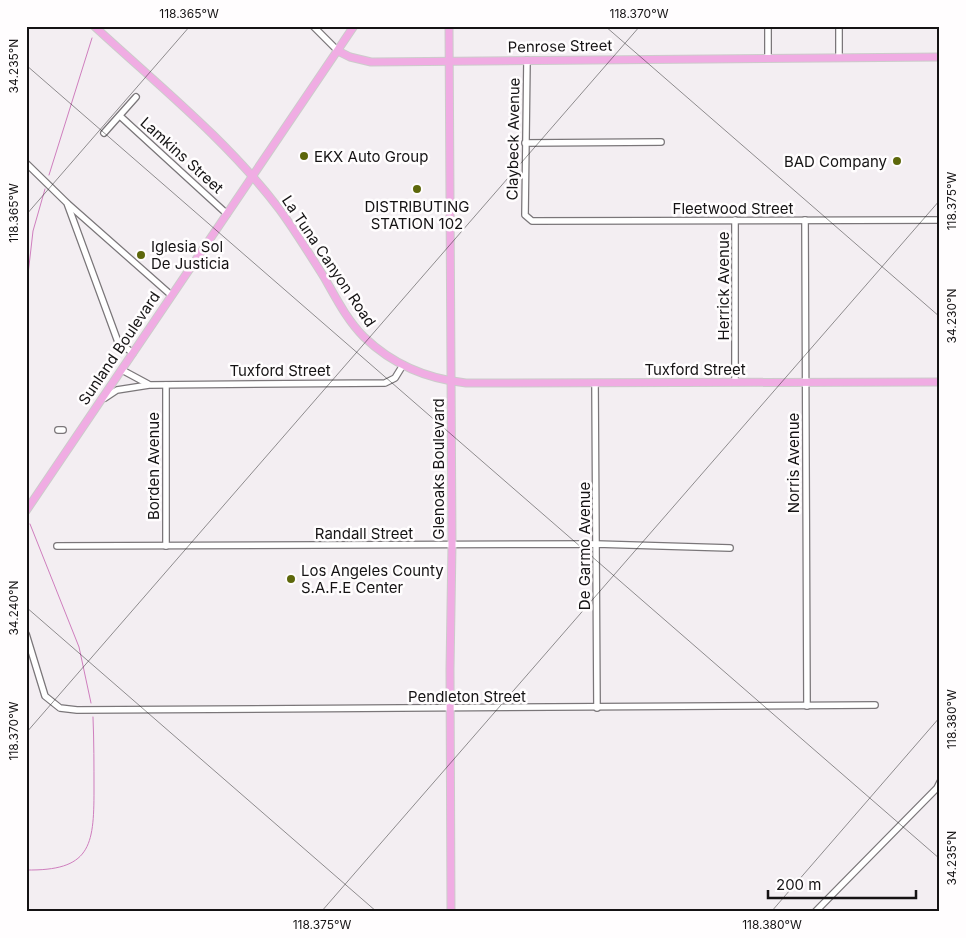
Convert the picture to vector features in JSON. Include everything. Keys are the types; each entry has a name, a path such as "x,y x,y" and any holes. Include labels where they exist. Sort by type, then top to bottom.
{"main road":[{"name":"La Tuna Canyon Road","path":"94,26 217,139 252,177 288,222 356,328 380,350 403,365 419,372 451,381"},
{"name":"Sunland Boulevard","path":"26,511 354,26"},
{"name":"Glenoaks Boulevard","path":"449,26 452,544 450,707 451,912"},
{"name":"Penrose Street","path":"338,51 360,60 450,61 940,57"},
{"name":"Tuxford Street","path":"451,381 595,383 940,382"}],"street":[{"name":"Penrose Street","path":"313,26 338,51"},
{"path":"768,26 768,57"},
{"path":"839,26 839,58"},
{"name":"Claybeck Avenue","path":"527,60 525,143 525,215 527,219"},
{"path":"104,133 136,97"},
{"name":"Lamkins Street","path":"120,116 227,214"},
{"path":"525,143 661,142"},
{"path":"26,163 67,203 171,295"},
{"path":"67,203 118,342 133,353"},
{"name":"Fleetwood Street","path":"527,219 532,221 940,220"},
{"name":"Herrick Avenue","path":"735,220 735,382"},
{"name":"Norris Avenue","path":"804,220 807,706"},
{"name":"Tuxford Street","path":"95,408 109,394 117,390 149,385 384,384 395,378 403,365"},
{"name":"Tuxford Street","path":"122,370 149,385"},
{"name":"De Garmo Avenue","path":"595,383 597,708"},
{"name":"Borden Avenue","path":"166,385 166,546"},
{"name":"Randall Street","path":"57,546 596,544 730,548"},
{"name":"Pendleton Street","path":"26,634 45,696 60,708 77,710 875,705"},
{"path":"815,912 939,785"}],"waterway":[{"path":"49,175 92,38"},
{"path":"26,292 33,231 45,189"},
{"path":"30,524 79,647 91,703"},
{"path":"26,870 64,866 76,860 84,852 89,841 94,810 93,717"}],"place":[{"name":"EKX Auto Group","path":"304,156"},
{"name":"BAD Company","path":"897,161"},
{"name":"DISTRIBUTING STATION 102","path":"417,189"},
{"name":"Iglesia Sol De Justicia","path":"141,255"},
{"name":"Los Angeles County S.A.F.E Center","path":"291,579"}]}
